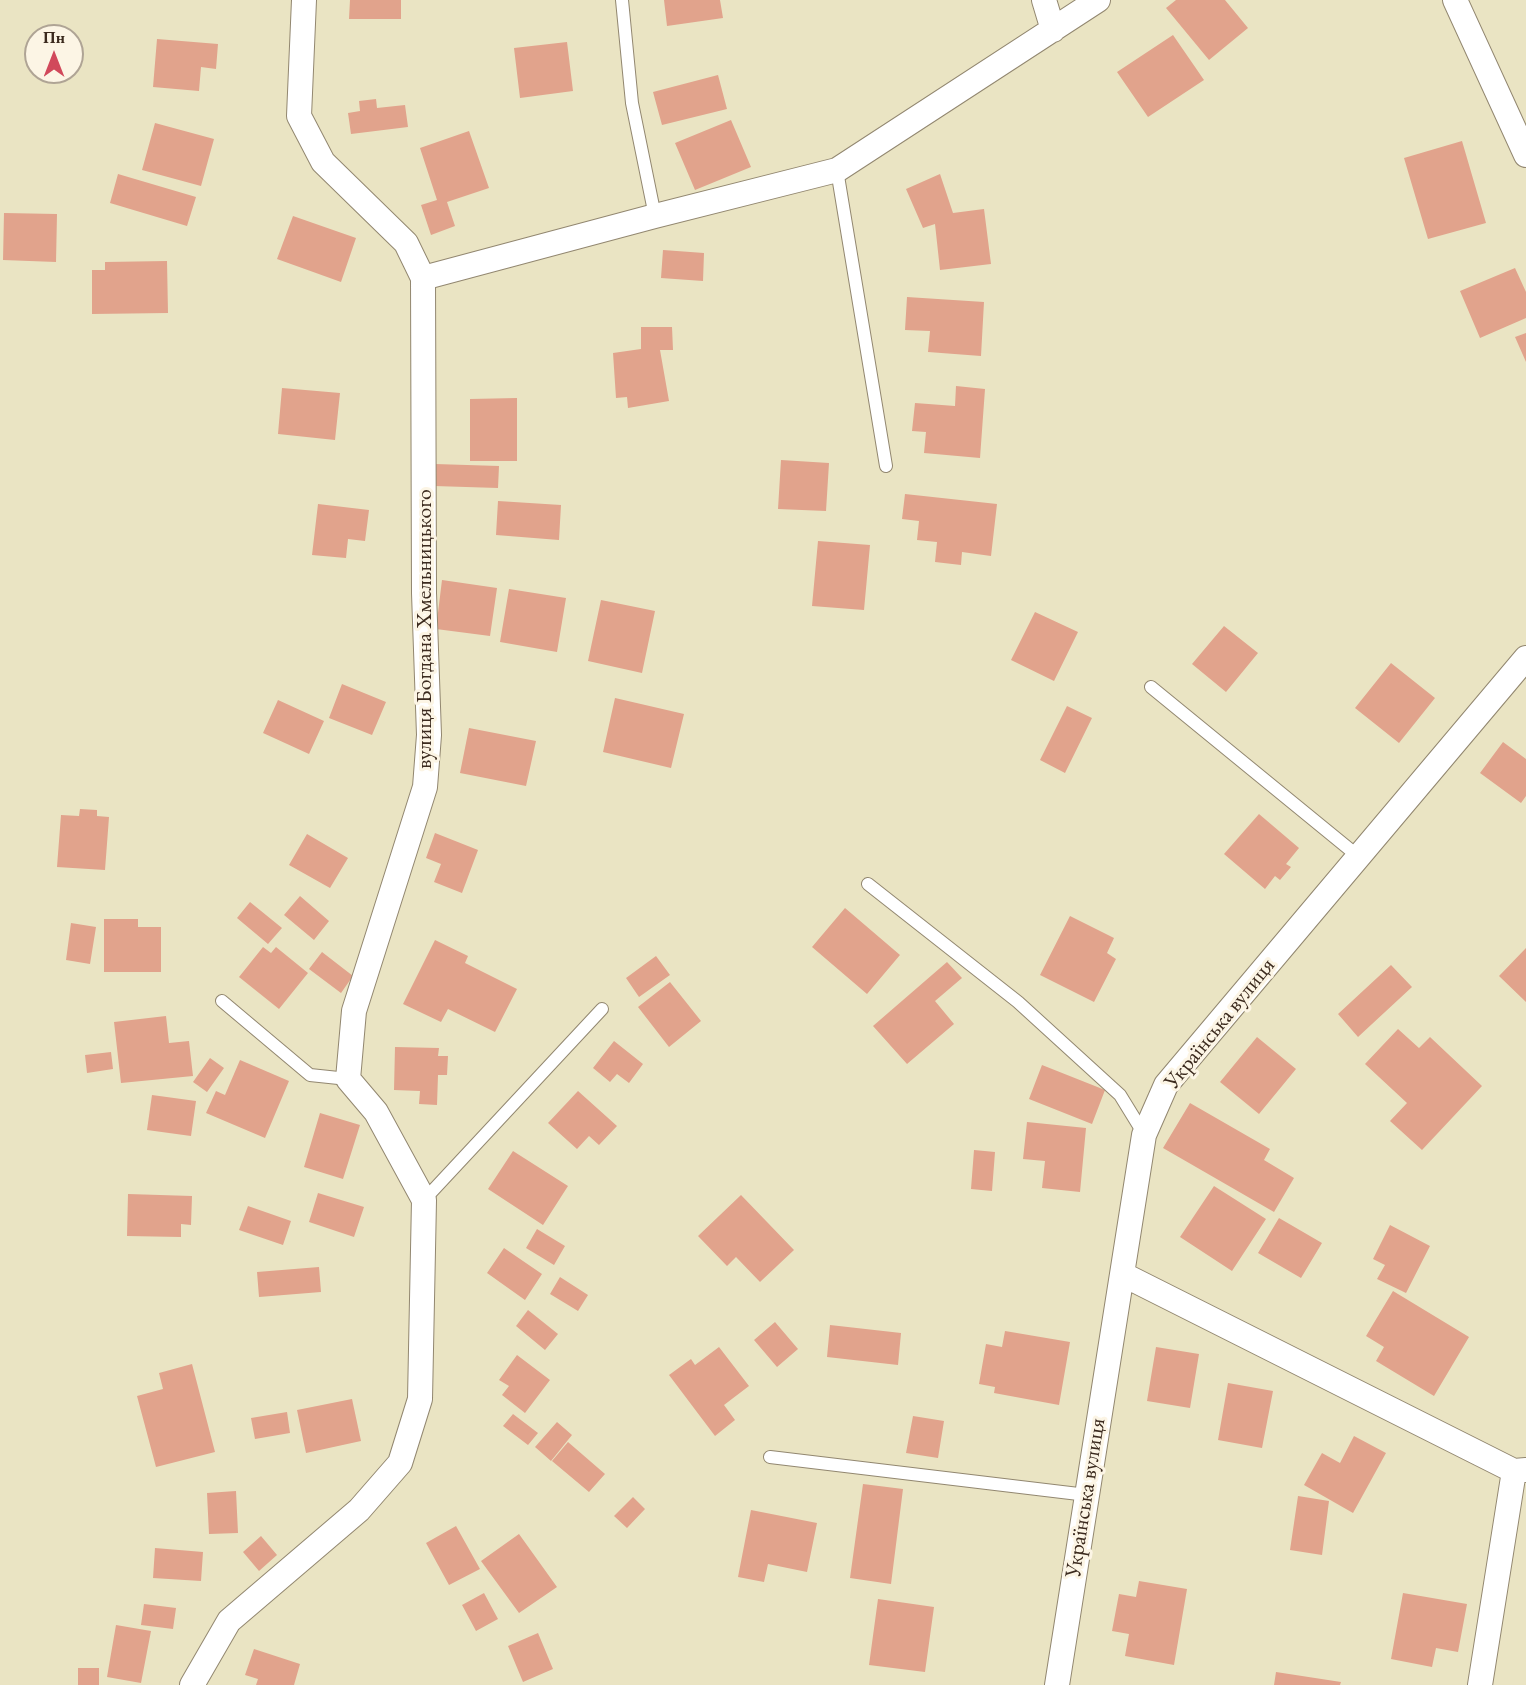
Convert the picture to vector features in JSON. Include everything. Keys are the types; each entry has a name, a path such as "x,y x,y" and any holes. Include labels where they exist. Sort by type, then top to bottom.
{"street":[{"name":"вулиця Богдана Хмельницького","path":"304,0 299,116 323,162 406,243 423,278 424,593 429,735 425,787 354,1011 348,1079"},
{"path":"1044,0 1053,30"},
{"path":"423,278 837,170 1098,0"},
{"path":"1455,0 1526,155"},
{"name":"Українська вулиця","path":"1056,1685 1144,1135 1166,1085 1526,658"},
{"path":"192,1685 229,1621 359,1510 400,1463 420,1399 424,1200 376,1112 348,1079"},
{"path":"1122,1274 1520,1470 1480,1685"}],"lane":[{"path":"622,0 632,102 655,216"},
{"path":"837,170 885,466"},
{"path":"1151,687 1359,857"},
{"path":"868,884 1018,1002 1120,1095 1144,1135"},
{"path":"222,1001 310,1075 348,1079"},
{"path":"424,1200 602,1009"},
{"path":"770,1457 1087,1495"}],"building":[{"path":"350,0 401,0 401,19 349,19"},
{"path":"664,0 720,0 723,18 667,26"},
{"path":"1176,0 1225,0 1248,28 1209,60 1166,8"},
{"path":"1173,35 1204,80 1148,117 1117,72"},
{"path":"157,39 218,44 216,69 201,67 199,91 153,87"},
{"path":"567,42 573,91 520,98 514,48"},
{"path":"718,75 727,109 662,125 653,92"},
{"path":"376,99 377,108 405,105 408,127 351,134 348,113 360,111 359,101"},
{"path":"731,120 751,167 695,190 675,143"},
{"path":"155,123 214,139 201,186 142,170"},
{"path":"469,131 489,188 447,202 455,226 431,235 421,205 437,200 420,148"},
{"path":"1462,141 1486,223 1428,239 1404,158"},
{"path":"118,174 196,197 187,226 110,203"},
{"path":"940,174 953,213 984,209 991,264 940,270 935,224 923,228 906,189"},
{"path":"4,213 57,214 56,262 3,260"},
{"path":"293,216 356,238 341,282 277,259"},
{"path":"663,250 704,253 703,281 661,278"},
{"path":"167,261 168,313 92,314 92,270 105,270 105,262"},
{"path":"1515,268 1526,292 1526,318 1480,338 1460,291"},
{"path":"907,297 984,302 981,356 928,352 930,331 905,330"},
{"path":"641,327 672,327 673,350 660,350 669,401 628,408 627,397 616,398 613,353 641,349"},
{"path":"1526,333 1526,362 1515,337"},
{"path":"956,386 985,389 980,458 924,453 926,432 912,431 915,403 955,406"},
{"path":"282,388 340,393 335,440 278,434"},
{"path":"517,398 517,461 470,461 470,399"},
{"path":"781,460 829,463 826,511 778,509"},
{"path":"435,464 499,466 498,488 434,486"},
{"path":"905,494 997,504 991,556 962,552 961,565 935,562 937,542 917,540 919,521 902,519"},
{"path":"498,501 561,505 559,540 496,535"},
{"path":"318,504 369,510 365,541 348,539 346,558 312,555"},
{"path":"818,541 870,545 864,610 812,606"},
{"path":"442,580 497,588 490,636 436,629"},
{"path":"509,589 566,598 557,652 500,642"},
{"path":"601,600 655,611 642,673 588,661"},
{"path":"1035,612 1078,632 1054,681 1011,660"},
{"path":"1224,626 1258,653 1226,692 1192,664"},
{"path":"1391,663 1435,698 1399,743 1355,708"},
{"path":"342,684 386,702 372,735 329,718"},
{"path":"615,698 684,714 671,768 603,752"},
{"path":"278,700 324,721 309,754 263,733"},
{"path":"1067,706 1092,718 1065,773 1040,760"},
{"path":"469,728 536,741 526,786 460,773"},
{"path":"1503,742 1526,759 1526,796 1521,803 1480,773"},
{"path":"80,809 97,810 97,816 109,817 105,870 57,867 61,815 79,816"},
{"path":"1259,814 1299,848 1286,864 1291,867 1280,880 1275,876 1265,889 1224,854"},
{"path":"435,833 478,850 462,893 434,882 441,864 426,858"},
{"path":"307,834 348,858 330,888 289,865"},
{"path":"300,896 329,921 314,940 284,915"},
{"path":"250,902 282,928 268,944 237,918"},
{"path":"845,908 900,955 867,994 812,947"},
{"path":"1070,916 1114,938 1107,953 1116,959 1094,1002 1040,975"},
{"path":"104,919 138,919 138,927 161,927 161,972 104,972"},
{"path":"71,923 96,927 90,964 66,960"},
{"path":"435,940 468,956 465,963 517,989 495,1032 448,1009 441,1022 403,1004"},
{"path":"263,947 271,953 276,947 308,973 279,1009 239,977"},
{"path":"1526,948 1526,1002 1499,976"},
{"path":"322,952 353,976 341,993 309,969"},
{"path":"656,956 670,975 639,997 626,978"},
{"path":"947,962 962,978 935,1001 954,1024 907,1064 873,1026"},
{"path":"1391,965 1412,987 1358,1037 1338,1014"},
{"path":"670,982 701,1021 669,1047 638,1007"},
{"path":"166,1016 169,1043 189,1041 193,1076 121,1083 114,1022"},
{"path":"1398,1029 1419,1048 1430,1037 1482,1086 1422,1150 1390,1121 1407,1103 1365,1064"},
{"path":"1257,1037 1296,1069 1259,1114 1220,1082"},
{"path":"614,1041 643,1064 629,1083 617,1074 610,1082 593,1068"},
{"path":"395,1047 439,1048 438,1056 448,1056 447,1075 438,1075 437,1105 419,1104 420,1091 394,1090"},
{"path":"111,1052 113,1069 87,1073 85,1055"},
{"path":"210,1058 224,1068 207,1092 193,1082"},
{"path":"240,1060 289,1081 265,1138 206,1113 216,1091 225,1095"},
{"path":"1042,1065 1105,1090 1092,1124 1029,1099"},
{"path":"578,1091 617,1126 599,1145 589,1136 577,1149 548,1123"},
{"path":"152,1095 196,1101 191,1136 147,1130"},
{"path":"1190,1103 1270,1149 1264,1160 1294,1178 1274,1212 1163,1148"},
{"path":"320,1113 360,1125 343,1179 304,1167"},
{"path":"1027,1122 1086,1128 1080,1192 1042,1188 1045,1161 1023,1159"},
{"path":"974,1150 995,1152 992,1191 971,1189"},
{"path":"513,1151 568,1186 543,1225 488,1189"},
{"path":"1214,1186 1266,1219 1232,1271 1180,1237"},
{"path":"318,1193 364,1207 354,1237 309,1222"},
{"path":"128,1194 192,1196 191,1225 181,1224 181,1237 127,1236"},
{"path":"741,1195 794,1250 760,1282 736,1257 727,1266 698,1236"},
{"path":"248,1206 291,1221 283,1245 239,1230"},
{"path":"1279,1218 1322,1243 1301,1278 1258,1253"},
{"path":"1390,1225 1430,1246 1406,1293 1377,1279 1385,1265 1373,1259"},
{"path":"537,1229 565,1246 554,1265 526,1248"},
{"path":"504,1248 542,1274 525,1300 487,1273"},
{"path":"319,1267 321,1292 259,1297 257,1272"},
{"path":"560,1277 588,1295 578,1311 550,1294"},
{"path":"1393,1291 1469,1337 1434,1396 1376,1361 1384,1347 1366,1336"},
{"path":"528,1310 558,1334 545,1350 516,1326"},
{"path":"775,1322 798,1349 777,1367 754,1340"},
{"path":"830,1325 901,1333 898,1365 827,1357"},
{"path":"1005,1331 1070,1342 1059,1405 994,1393 995,1387 979,1384 986,1344 1002,1347"},
{"path":"719,1347 749,1386 724,1405 735,1420 715,1436 669,1375 691,1359 695,1365"},
{"path":"1156,1347 1199,1354 1190,1408 1147,1401"},
{"path":"517,1355 550,1380 525,1413 502,1395 509,1386 499,1380"},
{"path":"192,1364 215,1452 156,1467 137,1396 163,1389 159,1373"},
{"path":"1228,1383 1273,1391 1262,1448 1218,1440"},
{"path":"352,1399 361,1441 306,1453 297,1410"},
{"path":"287,1412 290,1433 255,1439 251,1418"},
{"path":"513,1414 538,1433 528,1445 503,1426"},
{"path":"913,1416 944,1421 938,1458 906,1453"},
{"path":"557,1422 572,1435 551,1461 535,1447"},
{"path":"1354,1436 1386,1453 1353,1513 1304,1485 1322,1453 1340,1463"},
{"path":"568,1442 605,1474 589,1492 552,1461"},
{"path":"863,1484 903,1489 891,1584 850,1578"},
{"path":"236,1491 238,1533 209,1534 207,1493"},
{"path":"1298,1496 1329,1501 1322,1555 1290,1550"},
{"path":"633,1497 645,1509 627,1528 614,1516"},
{"path":"751,1510 817,1523 807,1572 768,1564 764,1582 738,1577"},
{"path":"456,1526 480,1569 449,1585 426,1543"},
{"path":"519,1534 557,1587 519,1613 481,1561"},
{"path":"261,1536 277,1555 259,1571 243,1552"},
{"path":"155,1548 203,1552 201,1581 153,1578"},
{"path":"1139,1581 1187,1589 1174,1665 1125,1656 1129,1634 1112,1631 1119,1594 1136,1597"},
{"path":"484,1593 498,1619 476,1631 462,1605"},
{"path":"1403,1593 1467,1604 1458,1652 1436,1648 1432,1667 1391,1659"},
{"path":"878,1599 934,1607 925,1672 869,1665"},
{"path":"144,1604 176,1608 173,1629 141,1625"},
{"path":"116,1625 151,1631 141,1683 107,1677"},
{"path":"538,1633 553,1669 523,1682 508,1646"},
{"path":"254,1649 300,1664 294,1685 256,1685 258,1679 245,1675"},
{"path":"78,1668 99,1668 99,1685 78,1685"},
{"path":"1276,1672 1341,1682 1340,1685 1274,1685"}]}
